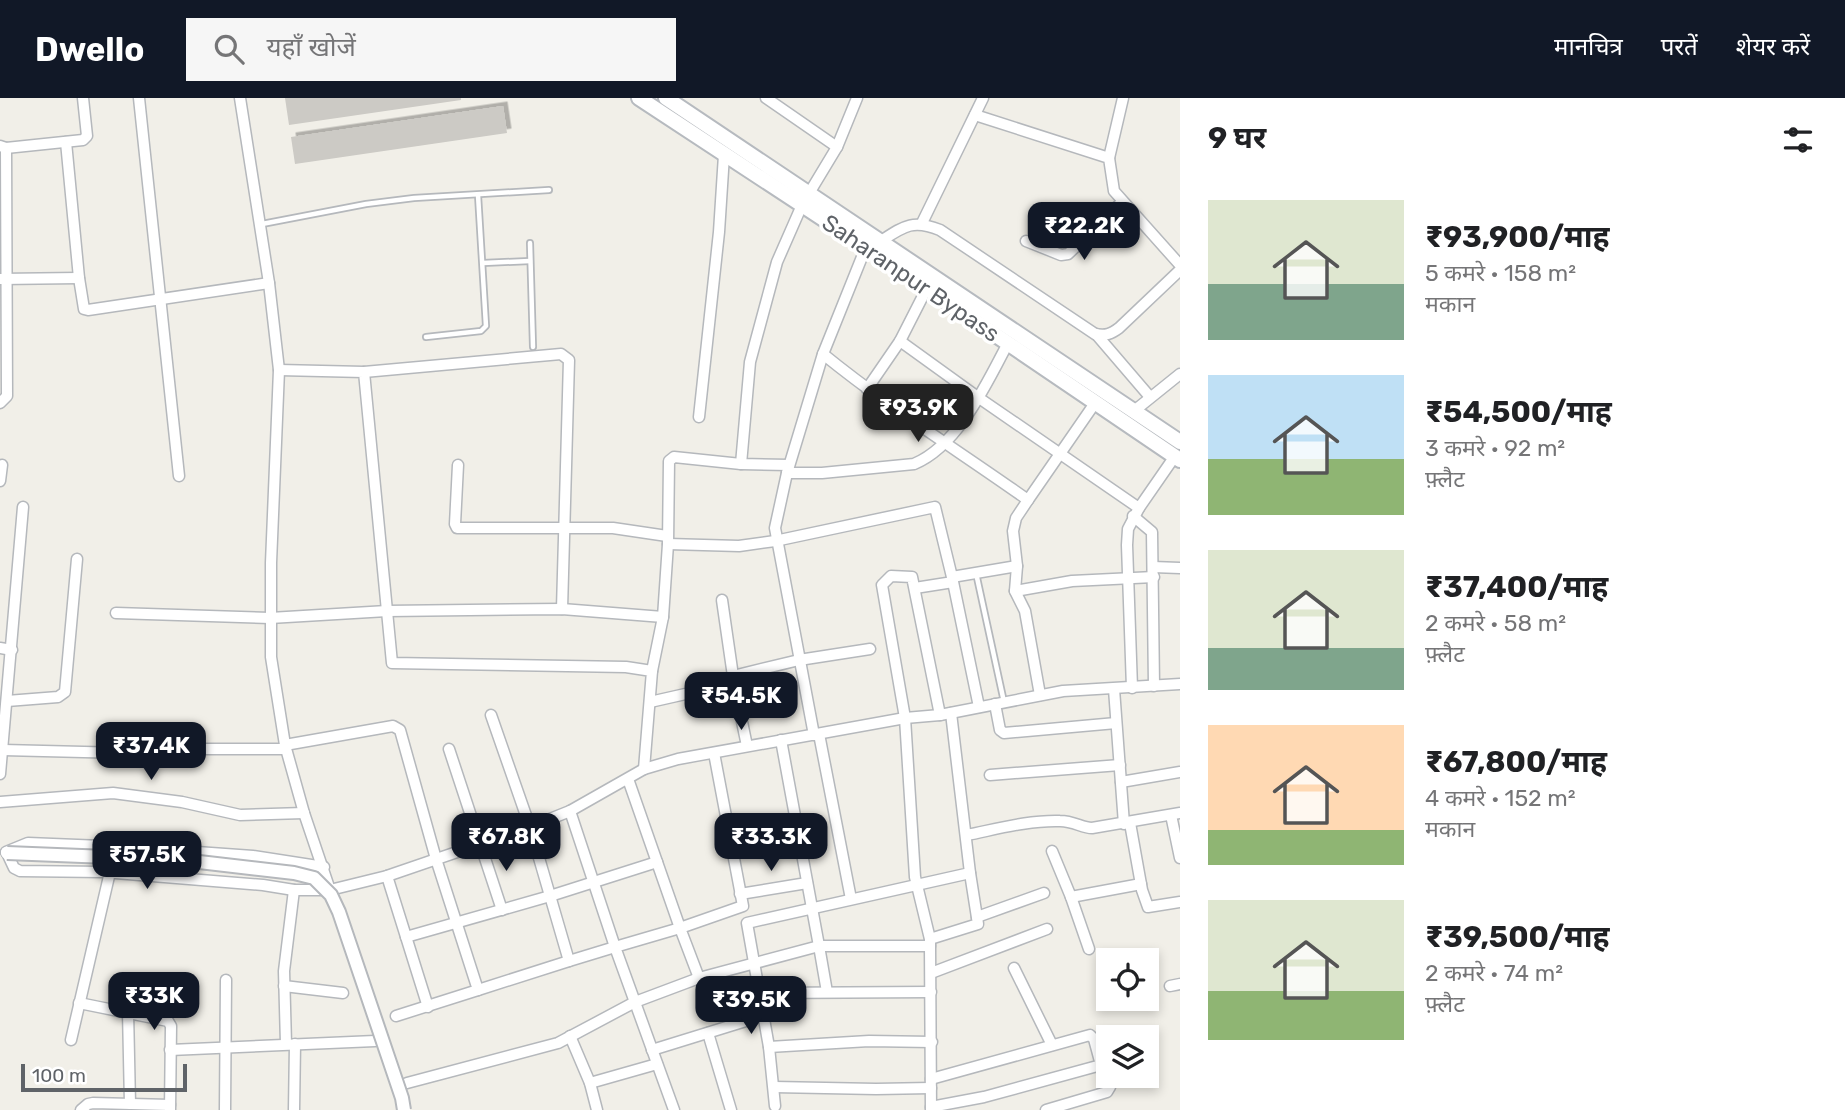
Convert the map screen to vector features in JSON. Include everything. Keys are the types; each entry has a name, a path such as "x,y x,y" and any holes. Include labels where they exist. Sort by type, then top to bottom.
{"main road":[{"name":"Saharanpur Bypass","path":"639,98 724,155 806,199 866,247 1095,403 1178,453"},
{"path":"666,98 806,199 881,241 1134,411 1178,453"}],"street":[{"path":"0,403 7,396 3,147 81,142 87,136 83,98"},
{"path":"139,98 159,301 178,444 179,475"},
{"path":"240,98 269,283 279,370 271,657 285,747 330,890"},
{"path":"766,98 837,146"},
{"path":"741,464 750,362 777,262 806,199 837,146 857,98"},
{"path":"922,223 983,98"},
{"path":"1096,334 1111,334 1119,328 1180,267 1114,191 1109,158 1123,98"},
{"path":"975,115 1109,158"},
{"path":"66,142 82,304 86,310 269,283"},
{"path":"699,417 719,232 724,155"},
{"path":"1026,241 1062,255 1068,254 1122,202"},
{"path":"881,241 903,227 922,223 940,230 1096,334 1150,397"},
{"path":"852,899 799,660 775,541 775,528 788,469 823,354 866,247"},
{"path":"4,279 79,278"},
{"path":"867,389 900,341 927,288"},
{"path":"900,341 1060,454 1136,512 1152,532 1154,686"},
{"path":"644,769 652,671 663,617 669,461 672,458 822,473 914,464 945,443 979,398 1008,343"},
{"path":"823,354 867,389 1028,500"},
{"path":"279,370 365,372 561,355 566,357 569,360 562,609"},
{"path":"365,372 391,661 394,664 626,667 652,671"},
{"path":"1134,411 1180,374"},
{"path":"1040,695 1025,611 1015,592 1017,566 1013,531 1016,518 1095,403"},
{"path":"1132,688 1128,529 1136,512 1178,453"},
{"path":"0,481 2,465"},
{"path":"458,465 454,524 457,528 613,528 667,540 739,546 775,541 935,507 979,707"},
{"path":"0,774 23,506"},
{"path":"7,701 58,697 65,692 77,559"},
{"path":"915,588 1017,566"},
{"path":"1015,592 1072,581 1128,578 1180,568"},
{"path":"407,1083 558,1043 635,1002 699,978 819,946 930,942 976,926 967,835 946,714 915,588 909,575 891,576 882,585 905,718 916,885 930,942 931,1109 1096,1066"},
{"path":"722,600 747,746"},
{"path":"116,613 270,618 387,611 562,609 663,617"},
{"path":"0,648 12,650"},
{"path":"650,702 799,660 870,649"},
{"path":"6,853 14,868 20,871 110,872 294,890 330,890 387,876 530,827 570,811 644,769 678,759 905,718 946,714 1063,691 1180,684"},
{"path":"1114,689 1127,823 1148,907 1180,902"},
{"path":"1000,703 1000,730 1004,733 1116,723"},
{"path":"491,715 530,827 569,961"},
{"path":"3,750 124,753 285,747 398,727 478,990"},
{"path":"781,740 827,992"},
{"path":"449,749 502,910"},
{"path":"714,753 769,1047 775,1106"},
{"path":"990,775 1120,765"},
{"path":"1121,782 1180,772"},
{"path":"628,779 699,978"},
{"path":"0,802 113,793 182,802 240,815 304,813"},
{"path":"570,811 615,947 674,1110"},
{"path":"967,835 1044,821 1075,822 1084,828 1176,814 1180,858"},
{"path":"6,853 28,843 102,846 253,856 324,867"},
{"path":"1052,851 1089,949"},
{"path":"6,853 182,860 281,871 314,878 331,894 339,912 404,1110"},
{"path":"406,937 657,862"},
{"path":"71,1040 110,872"},
{"path":"747,923 970,873"},
{"path":"387,876 428,1007"},
{"path":"740,894 807,883"},
{"path":"1071,897 1141,884"},
{"path":"294,890 284,985 294,1110"},
{"path":"977,917 1044,893"},
{"path":"396,1016 743,906"},
{"path":"931,973 1048,929"},
{"path":"1014,968 1052,1045"},
{"path":"225,1110 226,980"},
{"path":"284,985 342,993"},
{"path":"758,993 931,992"},
{"path":"79,1003 166,1019 171,1026 170,1108 88,1104 81,1110"},
{"path":"128,1012 130,1104"},
{"path":"652,1050 762,1016"},
{"path":"708,1033 731,1110"},
{"path":"774,1087 876,1089 931,1083 1090,1035 1096,1046"},
{"path":"570,1036 590,1083 597,1110"},
{"path":"170,1050 375,1041"},
{"path":"769,1047 869,1041 932,1042"},
{"path":"590,1083 657,1064"},
{"path":"1046,1110 1107,1092 1109,1088"}],"lane":[{"path":"260,224 414,198 549,190"},
{"path":"426,337 484,330 487,322 478,195"},
{"path":"530,243 533,347"},
{"path":"483,263 530,261"},
{"path":"976,573 1000,703"}],"building":[{"path":"285,98 461,98 461,100 289,125"},
{"path":"503,106 507,133 295,164 291,137"}]}
